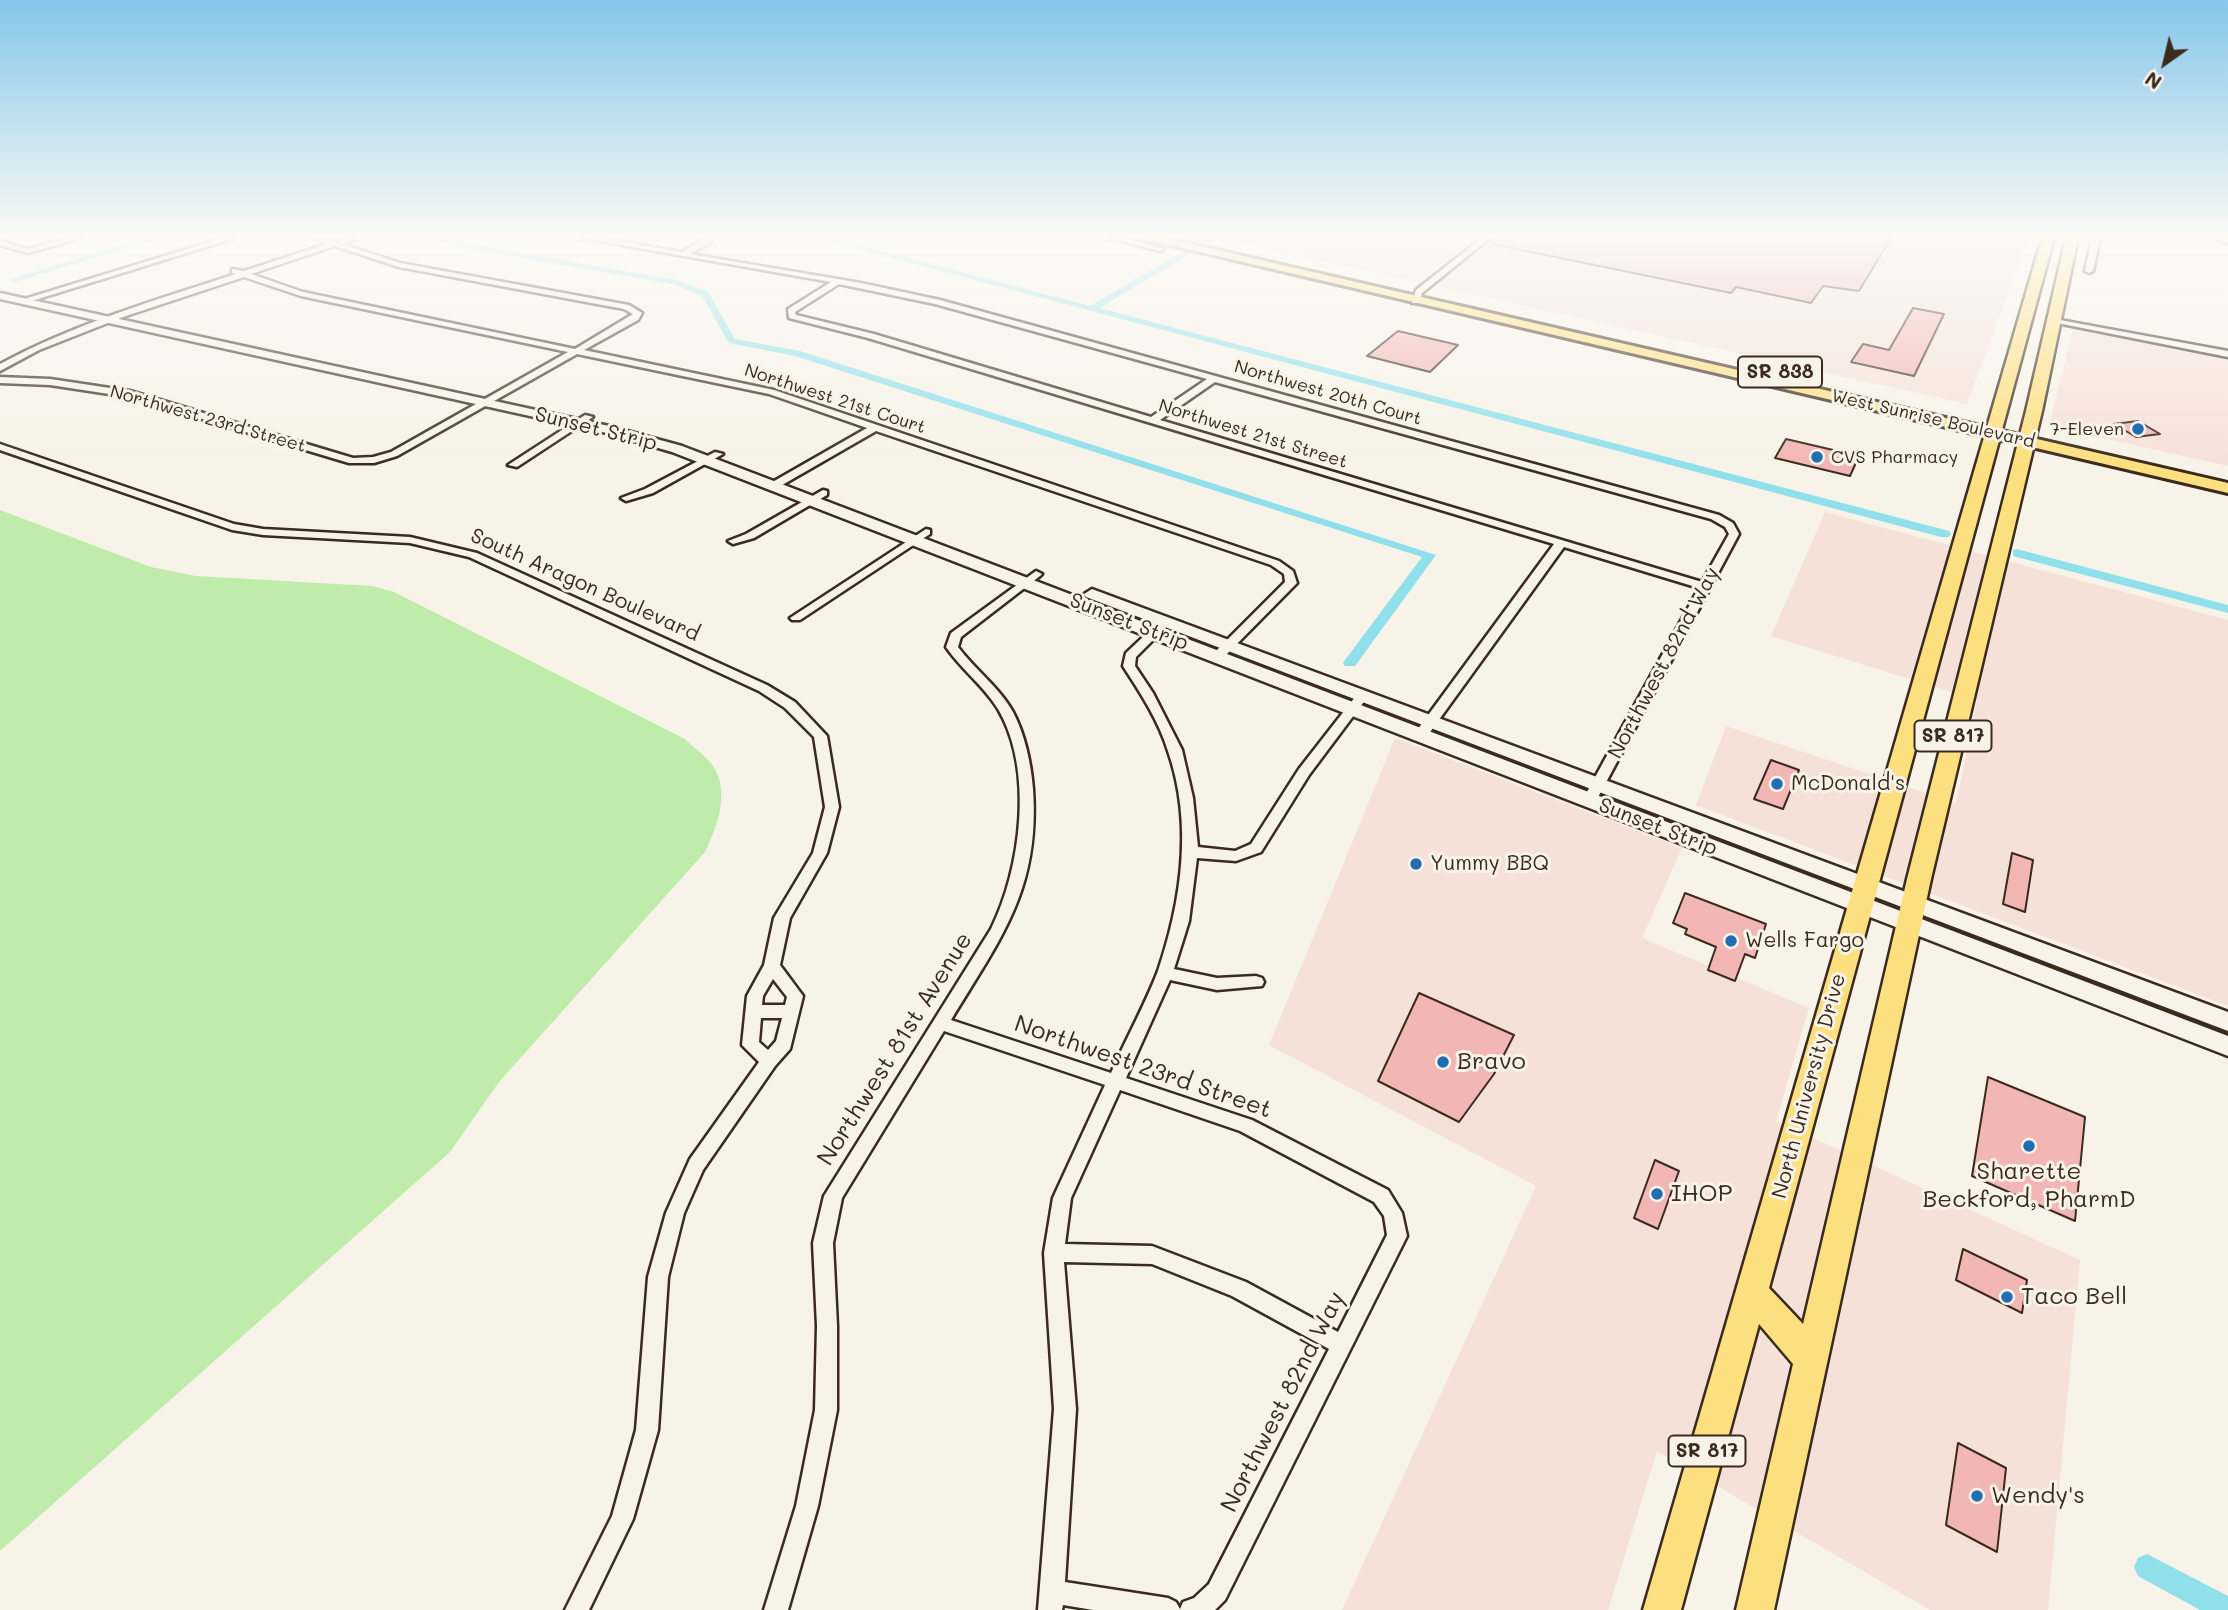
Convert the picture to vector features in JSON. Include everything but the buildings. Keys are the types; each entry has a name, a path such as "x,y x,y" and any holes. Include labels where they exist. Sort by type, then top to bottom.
{"highway":[{"name":"West Sunrise Boulevard","path":"1493,313 1996,427 2228,488"},
{"name":"West Sunrise Boulevard","path":"2027,435 2228,474"}],"main road":[{"name":"North University Drive","path":"1662,1610 2028,313"},
{"path":"2030,313 2051,326"},
{"name":"SR 817","path":"1755,1610 1911,914 2027,435 2054,313"},
{"path":"1752,1293 1795,1339 1811,1362"}],"street":[{"name":"Sunset Strip","path":"91,313 583,420 712,457 1031,578 1154,632 1224,651 1911,914 2228,1046"},
{"name":"Sunset Strip","path":"99,313 113,317"},
{"path":"0,368 36,348 120,313"},
{"name":"Northwest 21st Court","path":"394,313 750,387 1275,564 1289,573 1291,583 1224,651"},
{"path":"490,399 635,318 638,313"},
{"name":"Northwest 21st Street","path":"791,313 792,316 870,336 1705,586"},
{"name":"Northwest 20th Court","path":"978,313 1715,517 1729,525"},
{"path":"2051,326 2228,354"},
{"path":"1153,420 1215,378"},
{"name":"Northwest 23rd Street","path":"0,380 50,382 130,394 352,461 374,460 394,454 490,399"},
{"path":"513,465 583,420"},
{"path":"779,482 874,428"},
{"name":"South Aragon Boulevard","path":"0,447 232,527 263,532 410,540 472,555 763,688 790,705 820,736 832,807 820,853 782,918 772,967 755,996 750,1045 769,1060"},
{"path":"626,498 649,491 712,457"},
{"path":"733,541 750,536 816,497"},
{"name":"Northwest 82nd Way","path":"1594,792 1734,534 1729,525"},
{"path":"796,618 920,536"},
{"path":"1426,728 1562,543"},
{"name":"Sunset Strip","path":"1031,578 1166,621 1224,651"},
{"name":"Northwest 81st Avenue","path":"776,1610 807,1506 826,1410 827,1326 823,1243 833,1196 991,941 1017,886 1029,820 1023,760 1009,719 992,692 952,647 955,636 1031,578"},
{"path":"1166,621 1129,656 1129,666 1147,693 1175,750 1186,798 1191,852 1181,921 1165,973 1062,1198 1055,1253 1065,1409 1052,1601 1167,1610"},
{"path":"1191,852 1236,856 1256,848 1304,772 1358,702"},
{"name":"Sunset Strip","path":"1911,914 2228,1022"},
{"path":"577,1610 622,1519 647,1430 658,1277 675,1213 696,1165 769,1060 784,1044 794,1004 772,967"},
{"path":"1165,973 1217,984 1256,982"},
{"path":"752,1011 794,1004"},
{"name":"Northwest 23rd Street","path":"940,1023 1246,1125 1381,1196 1394,1213"},
{"name":"Northwest 82nd Way","path":"1196,1609 1217,1592 1397,1236 1394,1213"},
{"path":"1055,1253 1152,1255 1239,1289 1340,1345"}],"shaded area":[{"path":"1557,313 2000,313 1967,404"},
{"path":"2073,328 2228,358 2228,466 2049,426"},
{"path":"1825,512 2228,620 2228,1006 1696,805 1726,726 1956,803 1977,700 1771,636"},
{"path":"1395,738 1682,848 1642,938 1809,1008 1776,1121 2080,1260 2048,1610 1930,1610 1657,1451 1608,1610 1342,1610 1536,1186 1269,1045"}],"green space":[{"path":"0,510 151,567 196,576 372,586 394,592 685,739 717,772 722,795 718,818 705,852 499,1082 450,1152 0,1551"}],"waterway":[{"path":"716,313 732,341 797,353 1430,555 1350,663"},
{"path":"1106,313 1945,534"},
{"path":"2017,553 2228,609"},
{"path":"2147,1567 2227,1610"}],"place":[{"name":"7-Eleven","path":"2138,429"},
{"name":"CVS Pharmacy","path":"1817,457"},
{"name":"McDonald's","path":"1777,784"},
{"name":"Yummy BBQ","path":"1416,864"},
{"name":"Wells Fargo","path":"1731,941"},
{"name":"Bravo","path":"1443,1062"},
{"name":"Sharette Beckford, PharmD","path":"2029,1146"},
{"name":"IHOP","path":"1657,1194"},
{"name":"Taco Bell","path":"2007,1297"},
{"name":"Wendy's","path":"1977,1496"}]}
